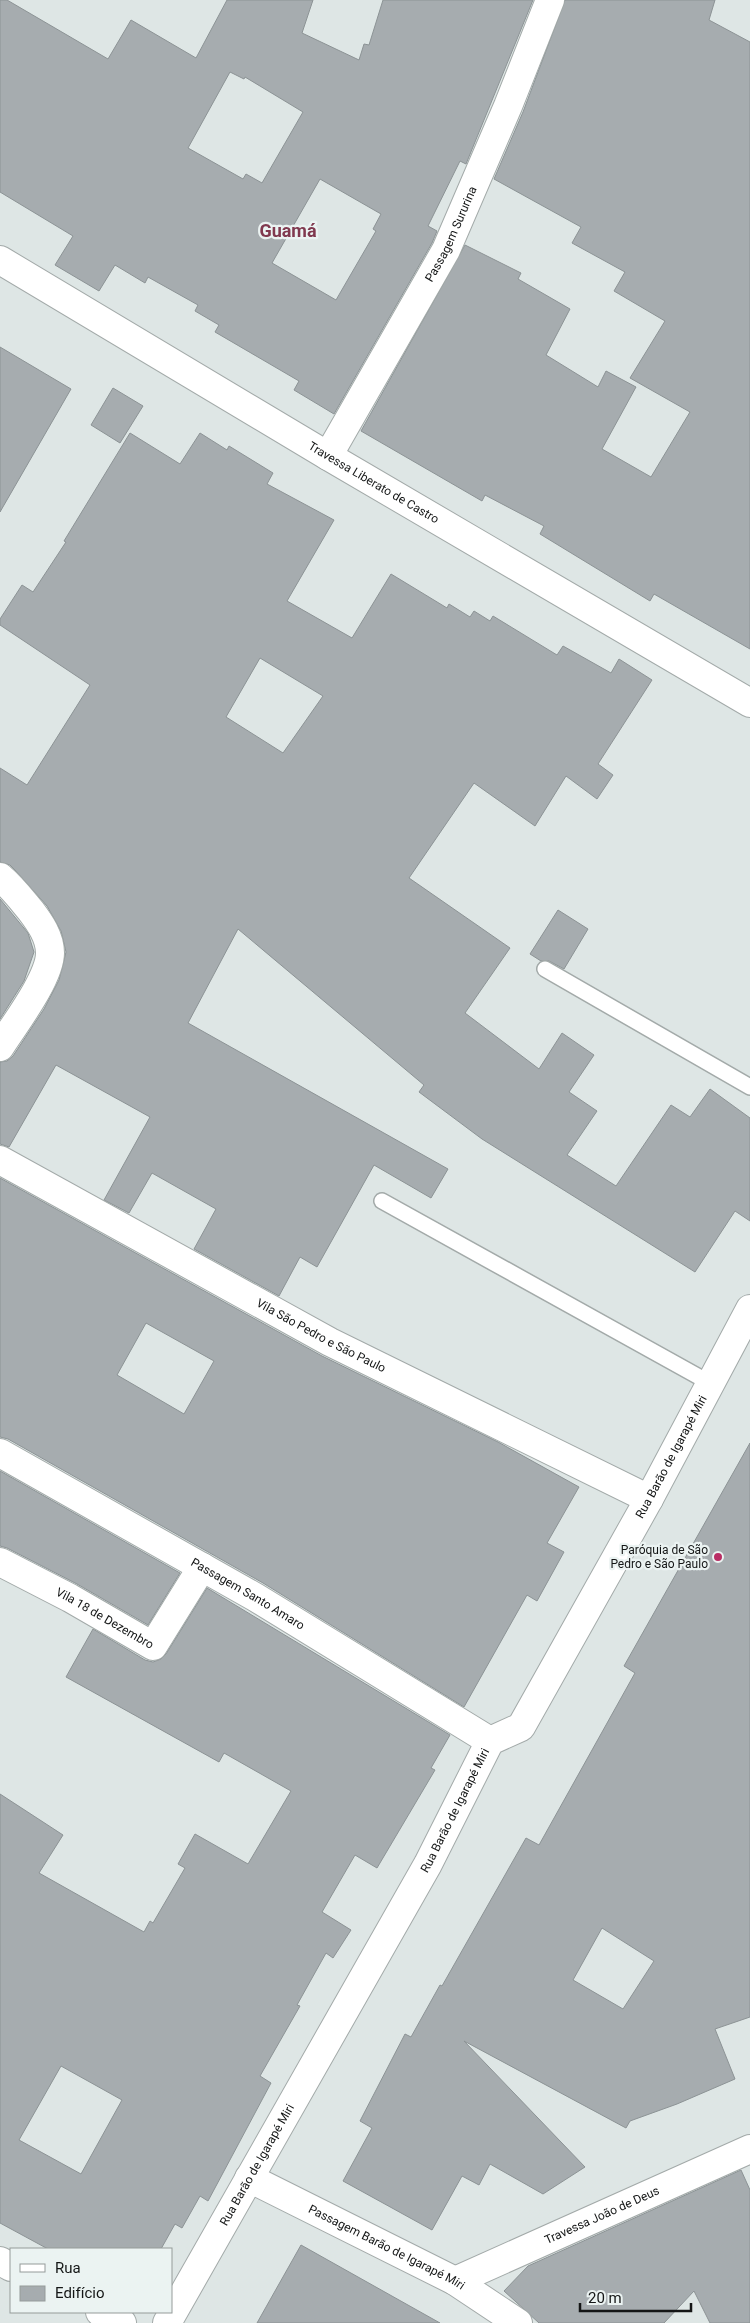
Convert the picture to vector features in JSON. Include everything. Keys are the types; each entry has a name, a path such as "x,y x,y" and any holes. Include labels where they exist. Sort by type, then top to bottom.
{"street":[{"name":"Passagem Sururina","path":"328,456 446,250 508,106 550,0"},
{"name":"Travessa Liberato de Castro","path":"0,260 328,456 750,703"},
{"path":"0,877 10,885 37,919 45,932 50,952 47,971 0,1048"},
{"name":"Vila São Pedro e São Paulo","path":"0,1160 330,1342 649,1499"},
{"name":"Rua Barão de Igarapé Miri","path":"172,2313 428,1864 490,1742 521,1727 649,1499 750,1309"},
{"name":"Passagem Santo Amaro","path":"0,1453 263,1602 490,1742"},
{"name":"Vila 18 de Dezembro","path":"0,1562 70,1598 154,1646 202,1567"},
{"name":"Travessa João de Deus","path":"455,2281 750,2148"},
{"name":"Passagem Barão de Igarapé Miri","path":"249,2178 455,2281 518,2323"},
{"path":"102,2313 122,2323"}],"lane":[{"path":"545,969 750,1087"},
{"path":"382,1200 710,1383"}],"building":[{"path":"0,0 7,0 108,59 131,20 196,58 227,0 313,0 302,33 359,60 364,44 369,45 383,0 533,0 466,164 460,161 428,226 437,231 432,243 334,414 294,390 299,381 215,332 219,325 195,311 198,305 148,277 145,283 115,265 99,291 55,265 73,236 0,192","holes":["230,72 244,79 245,77 303,112 262,183 246,174 243,179 188,148","320,179 381,214 373,229 376,231 336,300 272,263"]},
{"path":"565,0 715,0 709,20 750,42 750,649 654,594 650,601 540,534 544,526 485,495 482,501 361,431 465,245 521,273 518,279 570,309 546,355 598,387 606,371 636,387 602,449 651,477 690,412 630,378 665,321 614,291 625,272 572,243 581,227 494,179 523,112"},
{"path":"0,347 71,389 0,512"},
{"path":"113,388 143,406 120,443 91,425"},
{"path":"130,433 180,464 200,433 227,450 229,446 273,473 267,484 334,520 287,601 352,638 391,574 447,608 449,604 470,617 474,611 490,621 493,616 557,655 563,646 611,673 619,659 652,680 598,764 613,775 597,799 566,776 535,826 474,783 409,878 510,948 465,1013 539,1069 562,1033 594,1055 569,1092 597,1111 567,1155 616,1186 671,1105 690,1117 710,1089 750,1118 750,1221 735,1211 695,1272 482,1139 419,1092 424,1085 238,929 188,1023 448,1169 431,1198 374,1165 317,1267 300,1257 279,1296 194,1249 216,1209 152,1173 129,1213 104,1200 150,1117 56,1065 9,1147 0,1144 0,1062 7,1061 13,1056 44,1009 59,980 66,952 61,931 47,906 10,865 0,862 0,768 27,785 90,685 0,625 0,619 22,585 33,592 66,542 64,541","holes":["260,658 323,696 283,753 226,717"]},
{"path":"0,899 28,933 34,952 24,981 0,1019"},
{"path":"558,910 588,929 564,969 549,961 541,961 530,954"},
{"path":"0,1178 322,1356 498,1442 579,1487 547,1543 564,1552 537,1601 527,1595 464,1707 263,1583 8,1439 0,1437","holes":["146,1323 214,1361 184,1414 117,1375"]},
{"path":"750,1443 750,2017 715,2029 735,2079 677,2104 630,2121 626,2128 464,2041 585,2167 543,2194 490,2164 479,2185 462,2176 432,2230 343,2181 372,2128 360,2121 405,2034 411,2037 526,1838 539,1845 635,1673 624,1666","holes":["602,1928 654,1961 623,2009 573,1980"]},
{"path":"0,1471 180,1573 148,1625 77,1584 0,1546"},
{"path":"207,1588 450,1735 431,1768 435,1770 377,1868 355,1855 322,1912 351,1930 333,1958 326,1953 297,2005 300,2006 260,2076 271,2083 208,2201 200,2196 182,2228 175,2224 162,2248 46,2248 0,2223 0,1794 63,1835 39,1873 144,1932 150,1921 153,1923 185,1868 178,1864 195,1834 248,1864 291,1791 224,1753 219,1762 66,1677 93,1629 145,1660 153,1662 161,1659","holes":["61,2066 122,2100 81,2174 19,2140"]},
{"path":"741,2170 750,2190 750,2323 710,2323 694,2291 664,2323 539,2323 504,2291 528,2266"},
{"path":"301,2245 440,2323 257,2323"}],"place":[{"name":"Paróquia de São Pedro e São Paulo","path":"718,1557"}],"district":[{"name":"Guamá","path":"288,230"}]}
